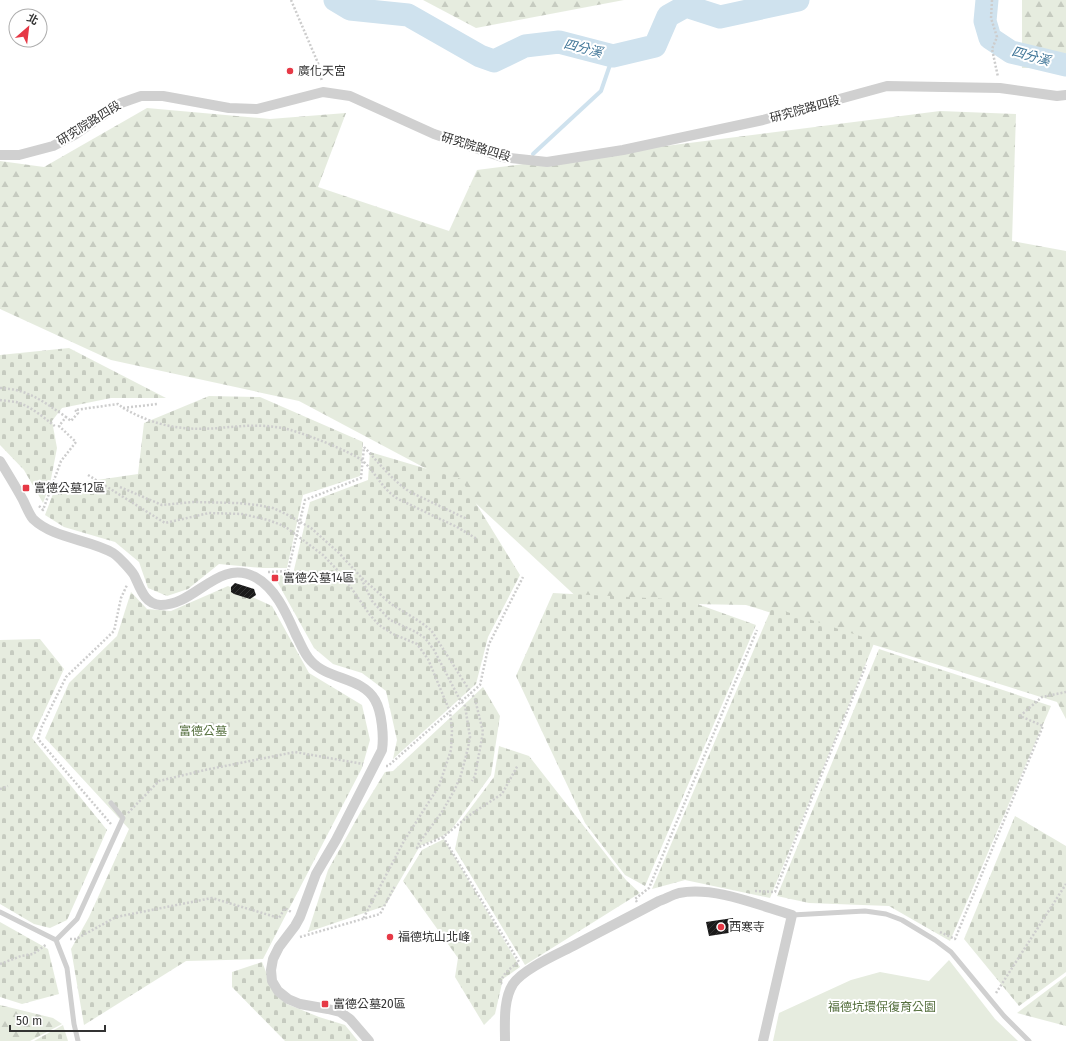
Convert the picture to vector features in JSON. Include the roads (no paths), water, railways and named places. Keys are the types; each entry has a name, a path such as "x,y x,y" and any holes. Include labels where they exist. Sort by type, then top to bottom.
{"street":[{"name":"研究院路四段","path":"0,155 19,155 53,146 76,134 121,103 140,96 163,96 228,108 257,109 323,92 350,96 434,134 502,157 547,162 623,150 763,120 887,86 1000,88 1057,96 1066,95"},
{"path":"0,461 33,518 53,532 87,542 114,554 133,573 140,591 150,601 159,605 169,604 188,597 216,578 224,575 244,573 263,582 277,599 305,654 311,662 326,672 362,687 375,700 378,709 383,743 382,750 336,840 316,874 300,917 289,935 279,947 273,959 271,970 272,981 278,992 288,999 300,1004 340,1012 350,1019 369,1041"},
{"path":"505,1041 505,1015 510,992 518,979 525,973 641,910 678,893 694,891 725,895 792,915 763,1041"}],"lane":[{"path":"56,940 77,918 123,818 111,803"},
{"path":"792,915 865,911 886,914 902,920 935,940 951,952 1004,1016 1029,1041"},
{"path":"0,912 56,940 67,968 74,1024 78,1041"}],"waterway":[{"name":"四分溪","path":"335,0 350,9 408,15 480,56 494,61 525,46 559,42 613,56 655,46 668,16 686,6 720,17 798,0"},
{"name":"四分溪","path":"987,0 985,21 990,38 1011,52 1066,65"},
{"path":"533,154 601,91 613,56"}],"place":[{"name":"廣化天宮","path":"290,71"},
{"name":"富德公墓12區","path":"26,488"},
{"name":"富德公墓14區","path":"275,578"},
{"name":"西寒寺","path":"721,927"},
{"name":"福德坑山北峰","path":"390,937"},
{"name":"富德公墓20區","path":"325,1004"}],"park label":[{"name":"富德公墓","path":"203,731"},
{"name":"福德坑環保復育公園","path":"882,1007"}]}
